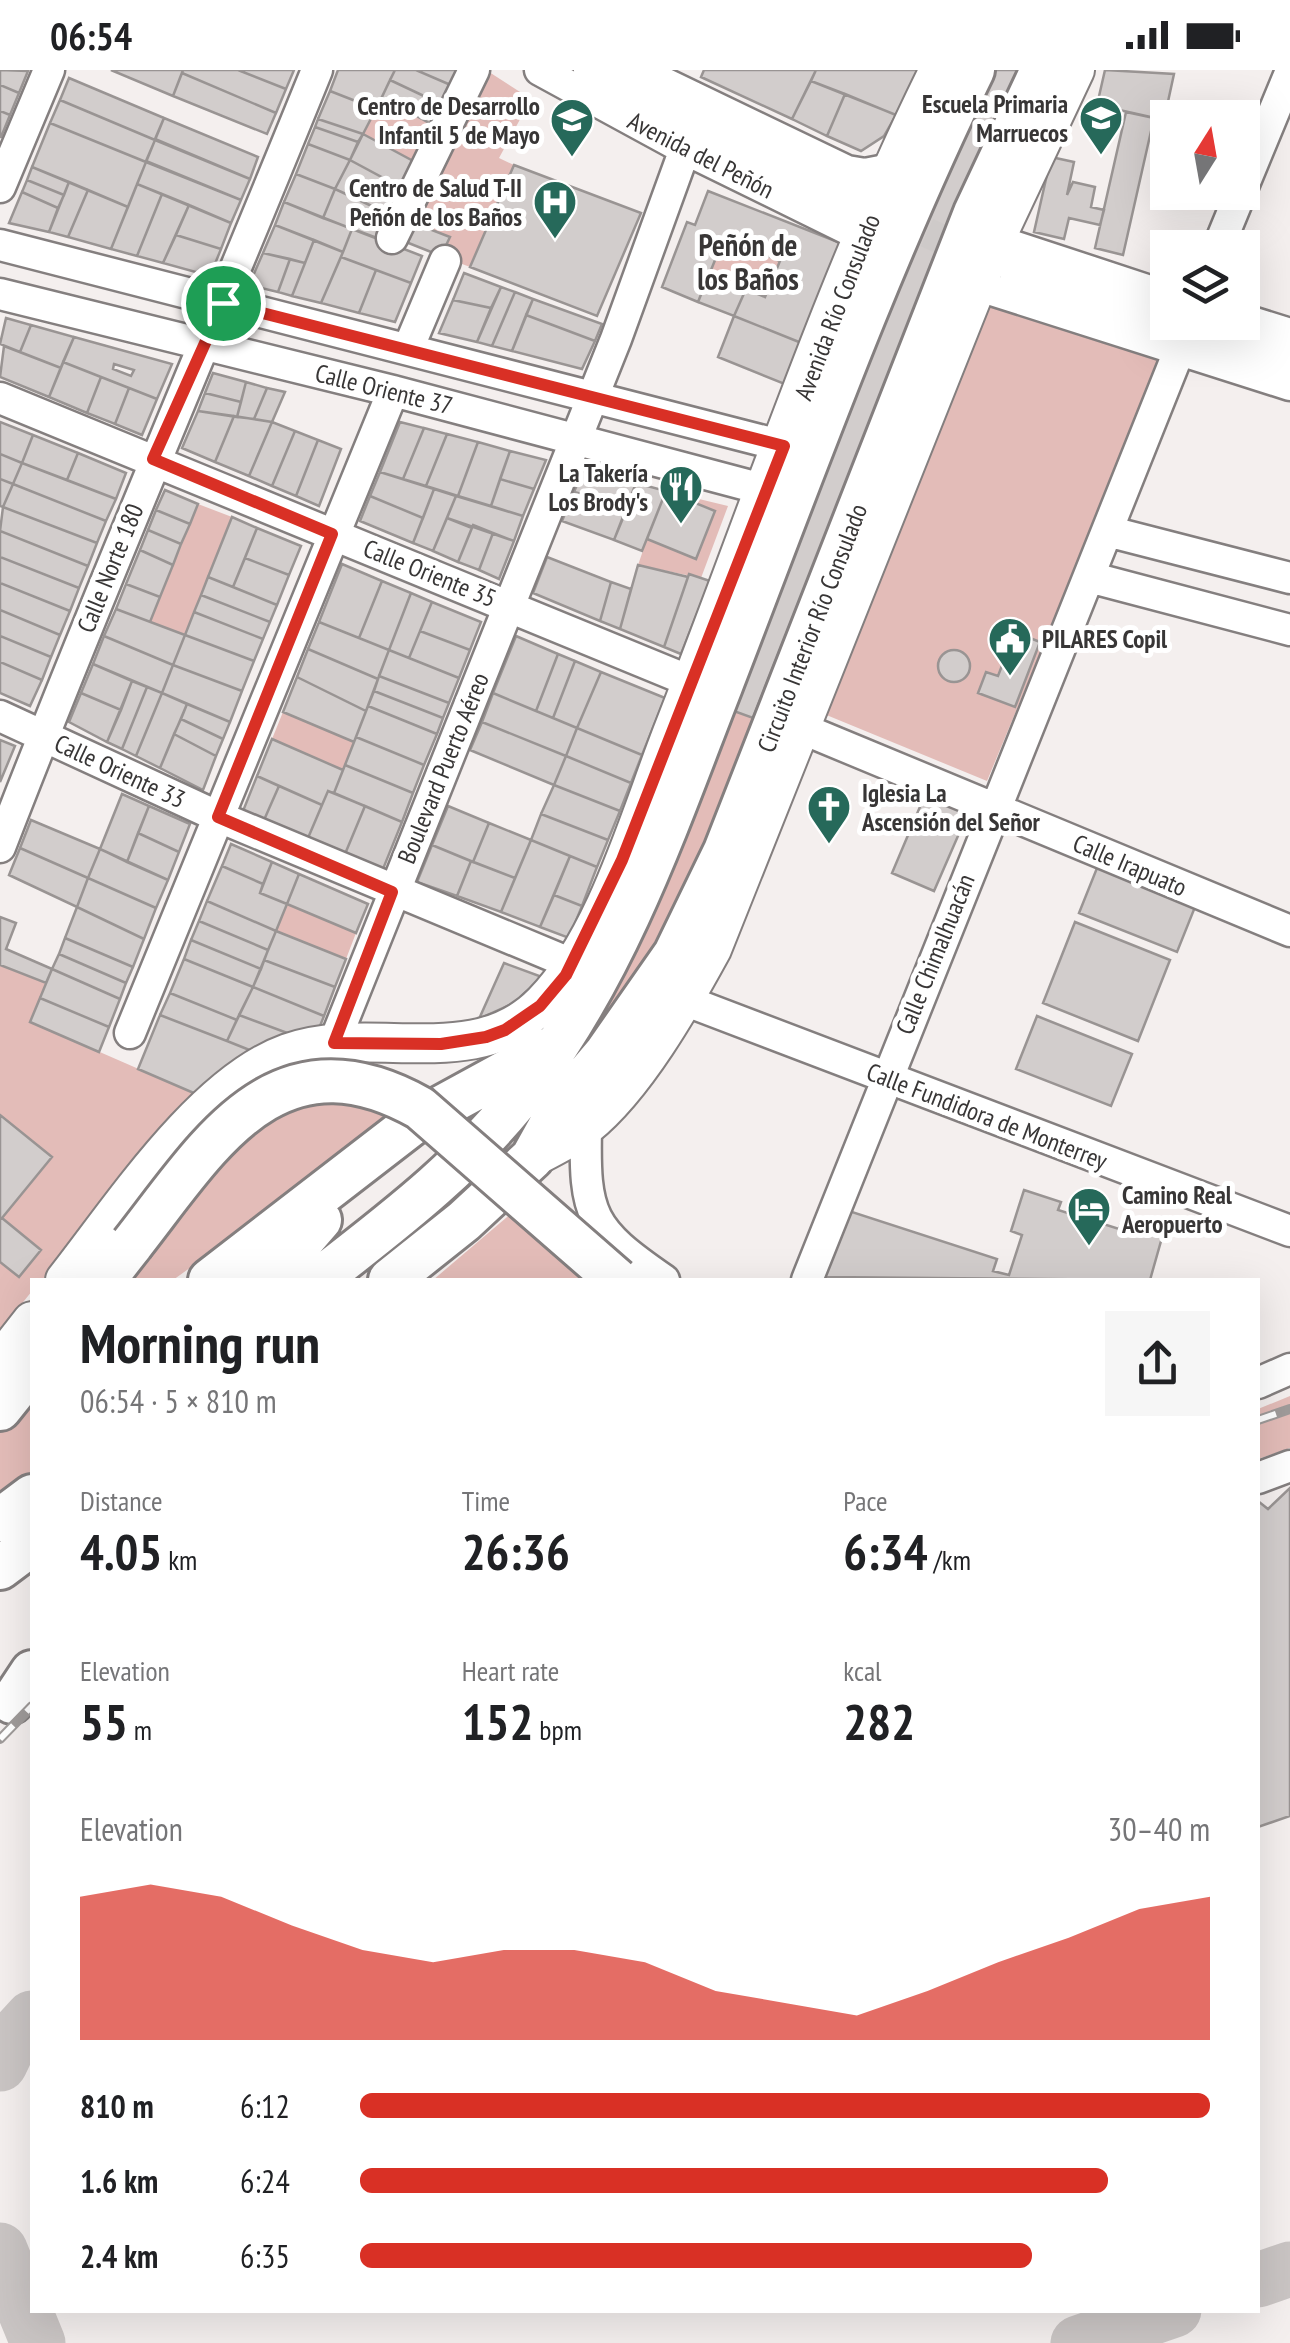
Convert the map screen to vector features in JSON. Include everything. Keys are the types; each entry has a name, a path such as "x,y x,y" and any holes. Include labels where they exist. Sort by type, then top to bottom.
{"highway":[{"path":"321,1278 456,1170 508,1112 559,1042 604,968 632,909 877,284 973,70"},
{"name":"Circuito Interior Río Consulado","path":"532,1158 561,1106 646,998 699,909 975,213 1042,70"},
{"path":"886,518 890,426"},
{"path":"706,722 712,631"},
{"path":"236,1276 332,1208 415,1141 455,1102 559,1042"},
{"path":"106,1278 240,1114 306,1084 352,1084 390,1093 420,1108 615,1278"},
{"path":"393,1278 464,1221 532,1158"},
{"path":"0,1410 30,1372"},
{"path":"0,1520 30,1498"},
{"path":"0,1568 30,1546"},
{"path":"15,1689 30,1667"}],"main road":[{"name":"Avenida Río Consulado","path":"334,1043 441,1044 486,1037 505,1030 540,1006 572,964 607,894 692,682 867,222 938,70"},
{"path":"532,1158 586,1127 646,1055 684,1000 737,894 976,286 1075,70"},
{"path":"67,1278 216,1098 248,1072 288,1052 334,1043"},
{"path":"0,1362 30,1324"}],"street":[{"path":"0,188 49,70"},
{"name":"Calle Norte 180","path":"0,847 153,459 223,303 317,70"},
{"path":"392,238 474,70"},
{"name":"Avenida del Peñón","path":"540,70 685,149 867,222"},
{"name":"Avenida del Peñón","path":"589,70 867,222"},
{"name":"Avenida del Peñón","path":"637,70 847,171 866,174 892,169"},
{"path":"1260,147 1290,73"},
{"name":"Boulevard Puerto Aéreo","path":"334,1043 510,606 685,149"},
{"path":"995,240 1150,291"},
{"name":"Calle Oriente 37","path":"0,245 784,446"},
{"path":"408,349 445,261"},
{"path":"1015,272 1290,360"},
{"path":"976,286 1290,385"},
{"name":"Calle Oriente 37","path":"0,294 393,391 766,490"},
{"path":"1260,325 1290,334"},
{"name":"Calle Chimalhuacán","path":"808,1278 885,1077 1179,351"},
{"path":"130,1033 393,391"},
{"name":"Calle Oriente 35","path":"0,398 692,682"},
{"path":"1107,531 1290,578"},
{"path":"1089,577 1290,630"},
{"name":"Calle Oriente 33","path":"0,716 218,817 572,964"},
{"name":"Calle Irapuato","path":"803,729 1290,931"},
{"name":"Calle Fundidora de Monterrey","path":"684,1000 1290,1230"},
{"path":"586,1127 585,1186 592,1278"},
{"path":"585,1186 591,1210 606,1234 661,1278"},
{"path":"1260,1477 1290,1466"}],"shaded area":[{"path":"486,70 531,99 499,158 514,165 470,267 441,256 411,208"},
{"path":"382,97 433,125 415,162 363,134"},
{"path":"724,238 780,261 765,297 709,274"},
{"path":"982,302 1162,359 987,781 824,714"},
{"path":"666,491 728,506 701,578 638,565 647,539 696,558 715,511"},
{"path":"198,504 232,517 185,635 150,622"},
{"path":"732,710 754,718 684,898 621,1006 563,1071 625,969"},
{"path":"283,712 354,742 343,770 272,739"},
{"path":"287,904 356,933 346,959 276,931"},
{"path":"0,965 46,983 31,1022 196,1094 44,1278 30,1278 30,1294 0,1331"},
{"path":"316,1105 351,1105 397,1120 176,1278 125,1278 206,1175 256,1131"},
{"path":"513,1212 594,1278 435,1278"},
{"path":"30,1392 30,1474 0,1497 0,1429"},
{"path":"1290,1396 1290,1448 1260,1458 1260,1408"}],"building":[{"path":"0,70 28,71 19,93 0,85"},
{"path":"111,70 183,70 173,96"},
{"path":"238,70 286,89 276,113 182,73"},
{"path":"238,70 294,70 286,89"},
{"path":"338,70 395,70 376,109 330,91"},
{"path":"395,70 416,70 453,86 443,105 390,80"},
{"path":"416,70 461,70 453,86"},
{"path":"704,70 816,70 792,119 701,77"},
{"path":"816,70 919,70 896,115 811,81"},
{"path":"990,70 1021,70 955,207 753,718 731,710 824,464"},
{"path":"1105,70 1174,74 1168,100 1150,100 1150,117 1097,105"},
{"path":"182,73 276,113 267,134 173,96"},
{"path":"69,78 164,118 155,140 60,100"},
{"path":"390,80 443,105 433,125 382,97"},
{"path":"811,81 845,94 827,136 792,119"},
{"path":"0,85 19,93 10,115 0,111"},
{"path":"330,91 376,109 363,134 318,119"},
{"path":"845,94 896,115 884,136 861,151 827,136"},
{"path":"60,100 155,140 146,162 50,123"},
{"path":"0,111 10,115 1,137 0,137"},
{"path":"1126,112 1150,117 1150,136 1123,255 1095,248"},
{"path":"164,118 258,157 250,179 155,139"},
{"path":"318,119 363,134 358,142 315,127"},
{"path":"50,123 146,162 128,207 32,167"},
{"path":"315,127 358,142 350,160 308,144"},
{"path":"363,134 415,162 402,188 350,160"},
{"path":"155,140 250,179 241,200 146,161"},
{"path":"308,144 350,160 335,189 296,174"},
{"path":"1051,157 1074,162 1067,195 1073,182 1095,187 1091,207 1104,210 1100,225 1069,218 1064,239 1034,232"},
{"path":"350,160 402,188 389,214 335,189"},
{"path":"146,162 241,200 231,223 137,184"},
{"name":"Centro de Salud T-II Peñón de los Baños","path":"514,165 641,213 597,316 470,267"},
{"path":"32,167 69,182 64,195 27,180"},
{"path":"296,174 335,189 323,218 284,202"},
{"path":"27,180 64,195 58,208 22,192"},
{"path":"69,182 88,190 68,237 49,232"},
{"path":"137,184 162,194 137,256 111,249"},
{"path":"335,189 389,214 377,238 323,218"},
{"path":"88,190 128,207 111,249 68,237"},
{"path":"708,191 843,244 804,344 734,316 746,289 765,297 780,261 724,238 698,302 662,287 687,222 695,225"},
{"path":"22,192 58,208 49,232 9,223"},
{"path":"162,194 189,205 163,263 137,256"},
{"path":"284,202 352,229 343,252 275,225"},
{"path":"189,205 231,223 221,249 176,235"},
{"path":"411,208 424,227 450,237 441,256 396,238"},
{"path":"275,225 314,240 305,263 263,253"},
{"path":"352,229 422,256 411,283 341,257"},
{"path":"176,235 221,249 210,276 163,263"},
{"path":"314,240 343,252 321,303 292,296"},
{"path":"263,253 290,259 278,292 249,285"},
{"path":"341,257 376,270 359,313 321,303"},
{"path":"290,259 305,263 292,296 278,292"},
{"path":"376,270 411,283 395,322 359,313"},
{"path":"464,273 501,287 491,308 453,300"},
{"path":"709,274 746,289 734,316 698,302"},
{"path":"501,287 515,292 492,346 477,342"},
{"path":"515,292 533,299 512,351 492,346"},
{"path":"533,299 602,324 595,341 526,315"},
{"path":"453,300 491,308 477,342 439,333"},
{"path":"526,315 595,341 582,369 512,351"},
{"path":"734,316 804,344 787,385 718,357"},
{"path":"6,318 31,325 20,352 0,344"},
{"path":"31,325 74,337 61,368 20,352"},
{"path":"74,337 172,364 157,399 63,362","holes":["114,364 134,370 131,376 113,369"]},
{"path":"4,346 61,368 49,397 0,377"},
{"path":"63,362 101,377 87,413 49,397"},
{"path":"213,373 246,382 241,402 205,393"},
{"path":"101,377 129,388 115,424 87,413"},
{"path":"246,382 267,388 254,419 237,417"},
{"path":"129,388 157,399 142,435 115,424"},
{"path":"267,388 285,392 272,422 254,419"},
{"path":"205,393 241,402 237,417 198,411"},
{"path":"198,411 234,416 215,462 182,448"},
{"path":"234,416 272,422 249,476 215,462"},
{"path":"0,422 33,435 22,463 0,454"},
{"path":"272,422 295,431 272,486 249,476"},
{"path":"400,422 424,428 403,479 380,472"},
{"path":"424,428 447,434 426,486 403,479"},
{"path":"295,431 318,440 296,496 272,486"},
{"path":"447,434 478,442 458,496 426,486"},
{"path":"33,435 78,453 67,480 22,463"},
{"path":"318,440 341,449 319,506 296,496"},
{"path":"478,442 510,451 491,506 458,496"},
{"path":"510,451 546,460 534,489 500,479"},
{"path":"78,453 126,473 116,499 67,480"},
{"path":"0,454 22,463 13,484 0,479"},
{"path":"22,463 116,499 106,521 13,484"},
{"path":"583,470 636,483 628,506 574,492"},
{"path":"380,472 434,489 423,518 370,496"},
{"path":"0,479 13,484 3,507 0,506"},
{"path":"500,479 534,489 523,516 491,506"},
{"path":"636,483 666,491 642,551 614,540"},
{"path":"13,484 106,521 97,543 3,507"},
{"path":"434,489 456,496 433,551 413,543"},
{"path":"165,490 198,504 190,524 156,510"},
{"name":"La Takería Los Brody's","path":"666,491 715,511 696,559 647,539"},
{"path":"574,492 628,506 614,540 562,521"},
{"path":"370,496 423,518 413,543 360,521"},
{"path":"456,496 523,516 514,541 447,518"},
{"path":"3,507 97,543 88,566 0,531"},
{"path":"156,510 190,524 181,544 148,530"},
{"path":"232,517 257,528 233,587 208,577"},
{"path":"447,518 472,528 458,562 433,551"},
{"path":"473,525 493,533 479,570 458,562"},
{"path":"257,528 301,546 289,575 245,558"},
{"path":"148,530 181,544 173,565 140,550"},
{"path":"0,531 88,566 79,588 0,557"},
{"path":"493,533 514,541 499,579 479,570"},
{"path":"140,550 173,565 160,597 126,584"},
{"path":"0,557 79,588 70,611 0,583"},
{"path":"547,557 611,582 600,621 533,593"},
{"path":"245,558 289,575 277,605 233,587"},
{"path":"342,564 382,581 359,638 319,622"},
{"path":"638,565 688,577 664,647 620,629"},
{"path":"689,574 710,581 681,654 664,647"},
{"path":"208,577 277,605 270,622 201,595"},
{"path":"382,581 411,593 389,650 359,638"},
{"path":"611,582 631,589 620,629 600,621"},
{"path":"0,583 70,611 60,635 0,610"},
{"path":"126,584 160,597 150,622 116,609"},
{"path":"411,593 432,602 409,658 389,650"},
{"path":"201,595 270,622 263,639 194,612"},
{"path":"432,602 481,622 470,650 420,631"},
{"path":"116,609 185,635 173,665 104,636"},
{"path":"0,610 60,635 51,657 0,636"},
{"path":"194,612 263,639 254,661 185,635"},
{"path":"319,622 389,650 378,679 308,649"},
{"path":"420,631 470,650 459,678 409,658"},
{"path":"1015,632 1040,642 1015,707 978,693 986,672 998,676"},
{"path":"185,635 254,661 242,691 173,665"},
{"path":"0,636 51,657 42,680 0,662"},
{"path":"104,636 173,665 162,693 93,664"},
{"path":"516,636 558,654 536,711 493,693"},
{"path":"308,649 378,679 366,711 297,677"},
{"path":"389,650 459,678 449,703 379,676"},
{"path":"954,650 965,655 970,666 965,677 954,682 943,677 938,666 943,655"},
{"path":"558,654 575,661 553,718 536,711"},
{"path":"575,661 601,672 577,728 553,718"},
{"path":"0,662 42,680 30,706 0,693"},
{"path":"93,664 132,681 121,710 81,693"},
{"path":"173,665 242,691 230,722 162,693"},
{"path":"601,672 665,698 642,755 577,728"},
{"path":"379,676 449,703 443,718 374,691"},
{"path":"297,677 366,711 354,742 283,712"},
{"path":"132,681 147,687 122,749 107,742"},
{"path":"147,687 162,693 136,756 122,749"},
{"path":"374,691 443,718 437,734 368,706"},
{"path":"81,693 121,710 107,742 69,722"},
{"path":"162,693 187,704 160,768 136,756"},
{"path":"493,693 577,728 566,756 482,722"},
{"path":"187,704 230,722 223,739 181,719"},
{"path":"368,706 437,734 424,765 356,737"},
{"path":"181,719 223,739 216,756 174,734"},
{"path":"482,722 566,756 554,785 470,750"},
{"path":"577,728 642,755 631,783 566,756"},
{"path":"174,734 216,756 203,790 160,768"},
{"path":"356,737 424,765 413,793 345,765"},
{"path":"272,739 343,770 334,793 328,791 322,805 257,776"},
{"path":"0,740 15,746 0,782"},
{"path":"566,756 631,783 620,811 554,785"},
{"path":"345,765 413,793 402,822 334,793"},
{"path":"257,776 279,786 264,820 243,811"},
{"path":"554,785 620,811 608,840 541,814"},
{"path":"279,786 322,805 308,838 264,820"},
{"path":"328,791 365,806 345,854 308,838"},
{"path":"122,794 149,806 127,862 100,849"},
{"path":"925,795 968,813 934,891 892,873"},
{"path":"149,806 190,824 179,852 138,833"},
{"path":"365,806 402,822 383,869 345,854"},
{"path":"448,806 489,823 473,862 432,845"},
{"path":"541,814 608,840 597,867 531,840"},
{"path":"31,820 100,849 88,878 20,848"},
{"path":"489,823 531,840 515,878 473,862"},
{"path":"138,833 179,852 168,880 127,862"},
{"path":"531,840 570,856 540,927 501,912"},
{"path":"231,844 272,862 263,884 222,866"},
{"path":"432,845 471,861 457,896 417,882"},
{"path":"20,848 88,878 77,907 9,875"},
{"path":"100,849 168,880 156,908 88,878"},
{"path":"570,856 597,867 582,906 554,895"},
{"path":"471,861 515,878 501,912 457,896"},
{"path":"272,862 299,874 287,904 260,893"},
{"path":"1099,863 1197,902 1177,952 1079,913"},
{"path":"222,866 263,884 260,893 287,904 276,931 207,901"},
{"path":"299,874 368,904 356,933 287,904"},
{"path":"88,878 156,908 144,939 77,907"},
{"path":"554,895 582,906 569,938 540,927"},
{"path":"207,901 276,931 268,950 199,921"},
{"path":"77,907 144,939 133,967 65,938"},
{"path":"0,917 16,923 6,949 52,969 46,983 0,965"},
{"path":"199,921 268,950 261,969 191,940"},
{"path":"1075,922 1170,960 1138,1041 1043,1003"},
{"path":"276,931 346,959 335,987 264,960"},
{"path":"65,938 133,967 126,983 59,954"},
{"path":"191,940 261,969 253,987 184,959"},
{"path":"59,954 126,983 120,999 52,969"},
{"path":"184,959 253,987 237,1020 170,993"},
{"path":"264,960 335,987 324,1016 253,987"},
{"path":"504,963 542,977 514,1003 479,1019"},
{"path":"52,969 120,999 109,1027 40,998"},
{"path":"253,987 324,1016 320,1026 290,1034 239,1015"},
{"path":"170,993 237,1020 227,1041 160,1015"},
{"path":"40,998 109,1027 99,1052 30,1022"},
{"path":"160,1015 252,1051 196,1094 138,1069"},
{"path":"239,1015 290,1034 252,1051 227,1041"},
{"path":"1037,1016 1132,1054 1111,1106 1016,1069"},
{"path":"0,1115 52,1157 2,1218 41,1250 19,1277 0,1262"},
{"name":"Camino Real Aeropuerto","path":"1024,1190 1061,1202 1058,1210 1077,1216 1079,1209 1103,1217 1100,1223 1119,1229 1122,1221 1163,1234 1151,1278 824,1277 846,1210 997,1259 993,1271 1009,1275 1022,1235 1011,1231"},
{"path":"1290,1488 1290,1816 1260,1826 1260,1503 1268,1509"}],"taxiway":[{"path":"0,2064 11,2041 30,2020"},
{"path":"0,2250 38,2343"},
{"path":"1260,2279 1290,2269"},
{"path":"1078,2343 1165,2313"}],"tunnel":[{"path":"886,214 976,255"}],"railway":[{"path":"1260,1419 1290,1409"},
{"path":"0,1739 30,1708"}],"place":[{"name":"Escuela Primaria Marruecos","path":"1101,156"},
{"name":"Centro de Desarrollo Infantil 5 de Mayo","path":"572,158"},
{"name":"Centro de Salud T-II Peñón de los Baños","path":"555,240"},
{"name":"La Takería Los Brody's","path":"681,525"},
{"name":"PILARES Copil","path":"1010,677"},
{"name":"Iglesia La Ascensión del Señor","path":"829,845"},
{"name":"Camino Real Aeropuerto","path":"1089,1247"}],"district":[{"name":"Peñón de los Baños","path":"748,263"}],"route":[{"path":"223,303 784,446 600,911 566,975 540,1006 505,1030 441,1044 334,1043 392,892 218,817 332,534 153,459 223,303"}]}
